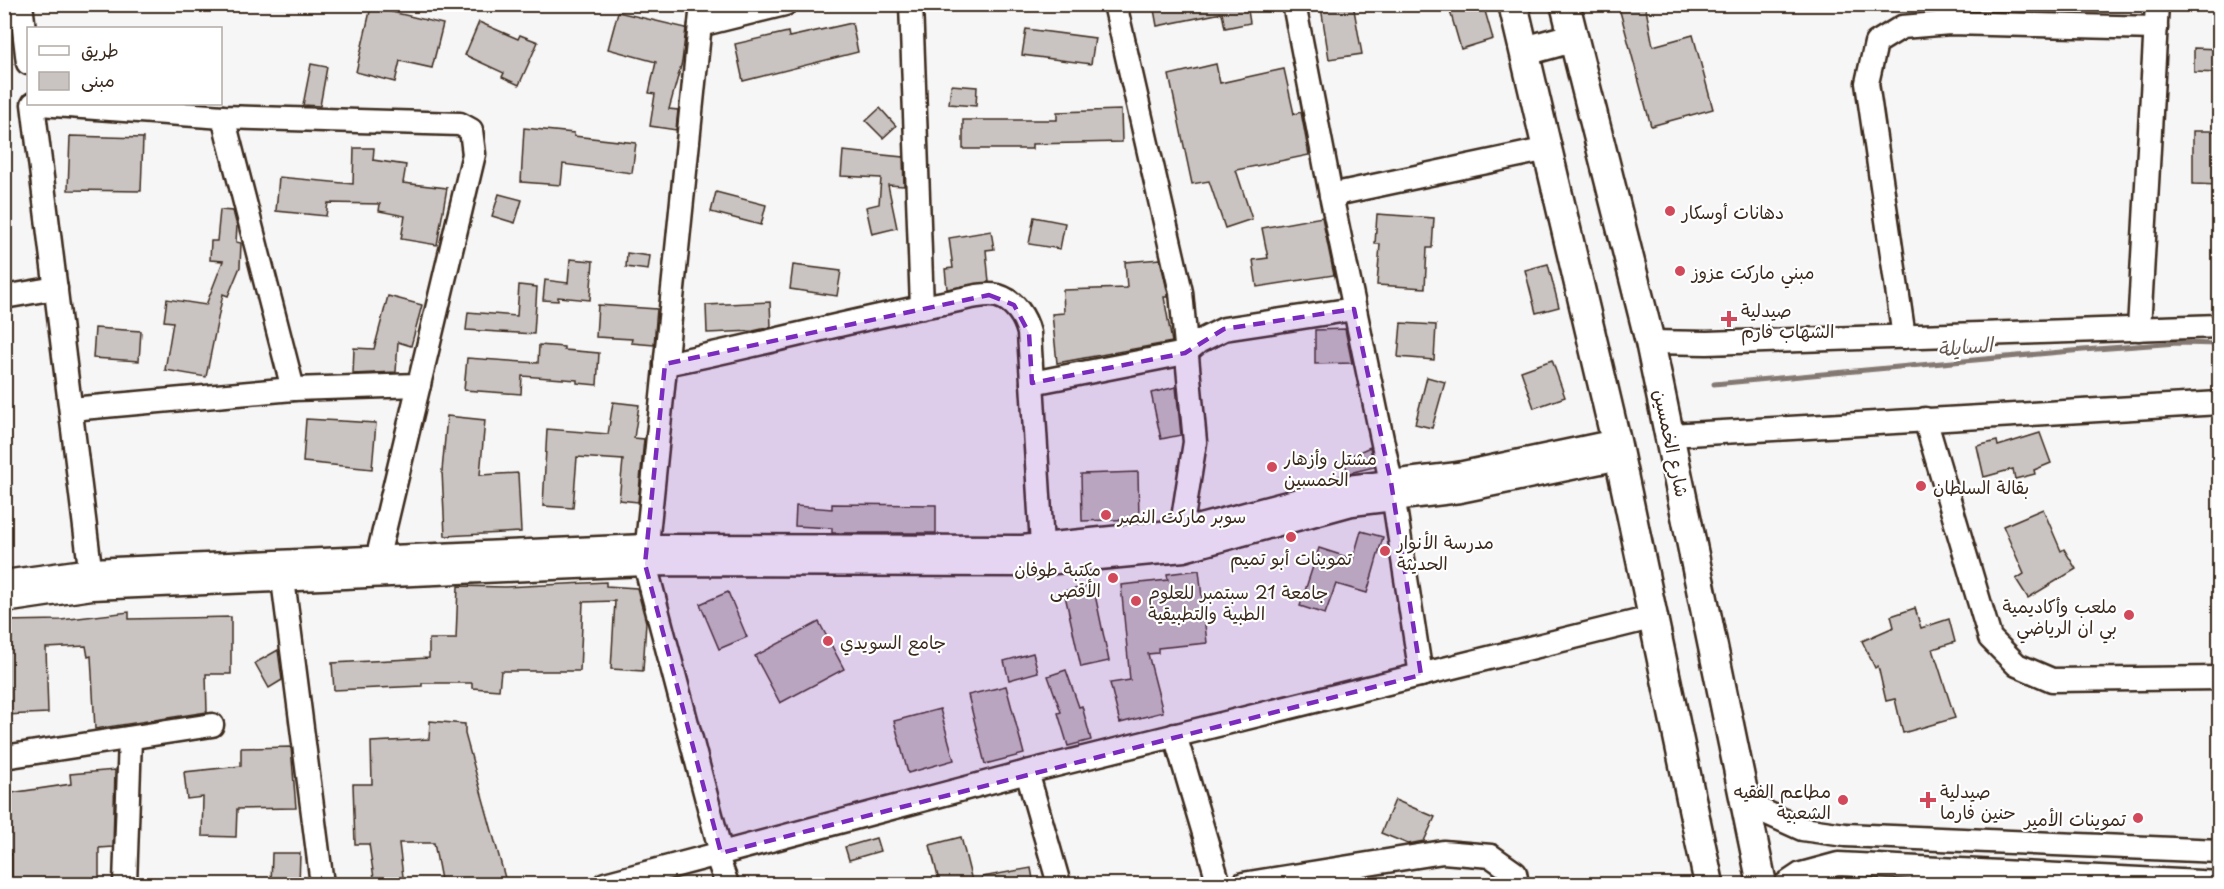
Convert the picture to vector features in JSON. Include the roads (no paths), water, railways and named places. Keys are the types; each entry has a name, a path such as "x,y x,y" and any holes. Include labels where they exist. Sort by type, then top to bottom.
{"main road":[{"path":"1514,4 1618,450 1655,618 1709,885"},
{"name":"شارع الخمسين","path":"1565,4 1650,342 1762,885"},
{"path":"1525,51 1572,38"}],"street":[{"path":"21,4 27,55"},
{"path":"727,885 645,555 701,15 785,4"},
{"path":"911,4 922,307"},
{"path":"1115,4 1182,292 1185,353 1195,442 1181,531"},
{"path":"1293,4 1391,491 1421,675"},
{"path":"2139,329 2157,4"},
{"path":"1904,337 1868,83 1876,43 1902,27 1950,23 2156,28"},
{"path":"33,105 92,579"},
{"path":"54,105 223,117 460,124 471,130 474,154 378,556"},
{"path":"223,117 294,389"},
{"path":"1331,195 1548,149"},
{"path":"4,297 56,288"},
{"path":"664,364 751,347 922,307 989,295 1007,300 1026,322 1042,545"},
{"path":"1032,383 1185,353 1198,342 1224,329 1354,309"},
{"path":"1650,342 1707,343 2220,326"},
{"path":"71,409 294,389 419,385"},
{"path":"1670,435 2220,403"},
{"path":"1925,419 1990,638 2017,665 2052,680 2220,678"},
{"path":"281,569 378,556 645,555 1024,565 1184,550 1458,474 1618,450"},
{"path":"4,582 645,555 1042,545 1181,531 1348,487 1391,491"},
{"path":"281,569 322,885"},
{"path":"4,601 92,579"},
{"path":"605,885 1027,772 1655,618"},
{"path":"4,758 212,724"},
{"path":"1175,735 1219,885"},
{"path":"125,885 130,738"},
{"path":"1027,772 1059,885"},
{"path":"1747,804 1802,829 1845,835 2220,851"},
{"path":"2192,882 2195,850"},
{"path":"1243,885 1443,852 1491,856 1515,873 1517,885"},
{"path":"1786,885 1801,874 1838,864 2220,884"}],"waterway":[{"name":"السايلة","path":"1714,384 2083,350 2177,343 2220,344"}],"place":[{"name":"دهانات أوسكار","path":"1670,211"},
{"name":"مبني ماركت عزوز","path":"1680,271"},
{"name":"صيدلية الشهاب فارم","path":"1729,319"},
{"name":"مشتل وأزهار الخمسين","path":"1272,467"},
{"name":"بقالة السلطان","path":"1921,486"},
{"name":"سوبر ماركت النصر","path":"1106,515"},
{"name":"تموينات أبو تميم","path":"1291,537"},
{"name":"مدرسة الأنوار الحديثة","path":"1385,551"},
{"name":"مكتبة طوفان الأقصى","path":"1113,578"},
{"name":"جامعة 21 سبتمبر للعلوم الطبية والتطبيقية","path":"1136,601"},
{"name":"ملعب وأكاديمية بي ان الرياضي","path":"2129,615"},
{"name":"جامع السويدي","path":"828,641"},
{"name":"مطاعم الفقيه الشعبية","path":"1843,800"},
{"name":"صيدلية حنين فارما","path":"1928,800"},
{"name":"تموينات الأمير","path":"2138,818"}]}
